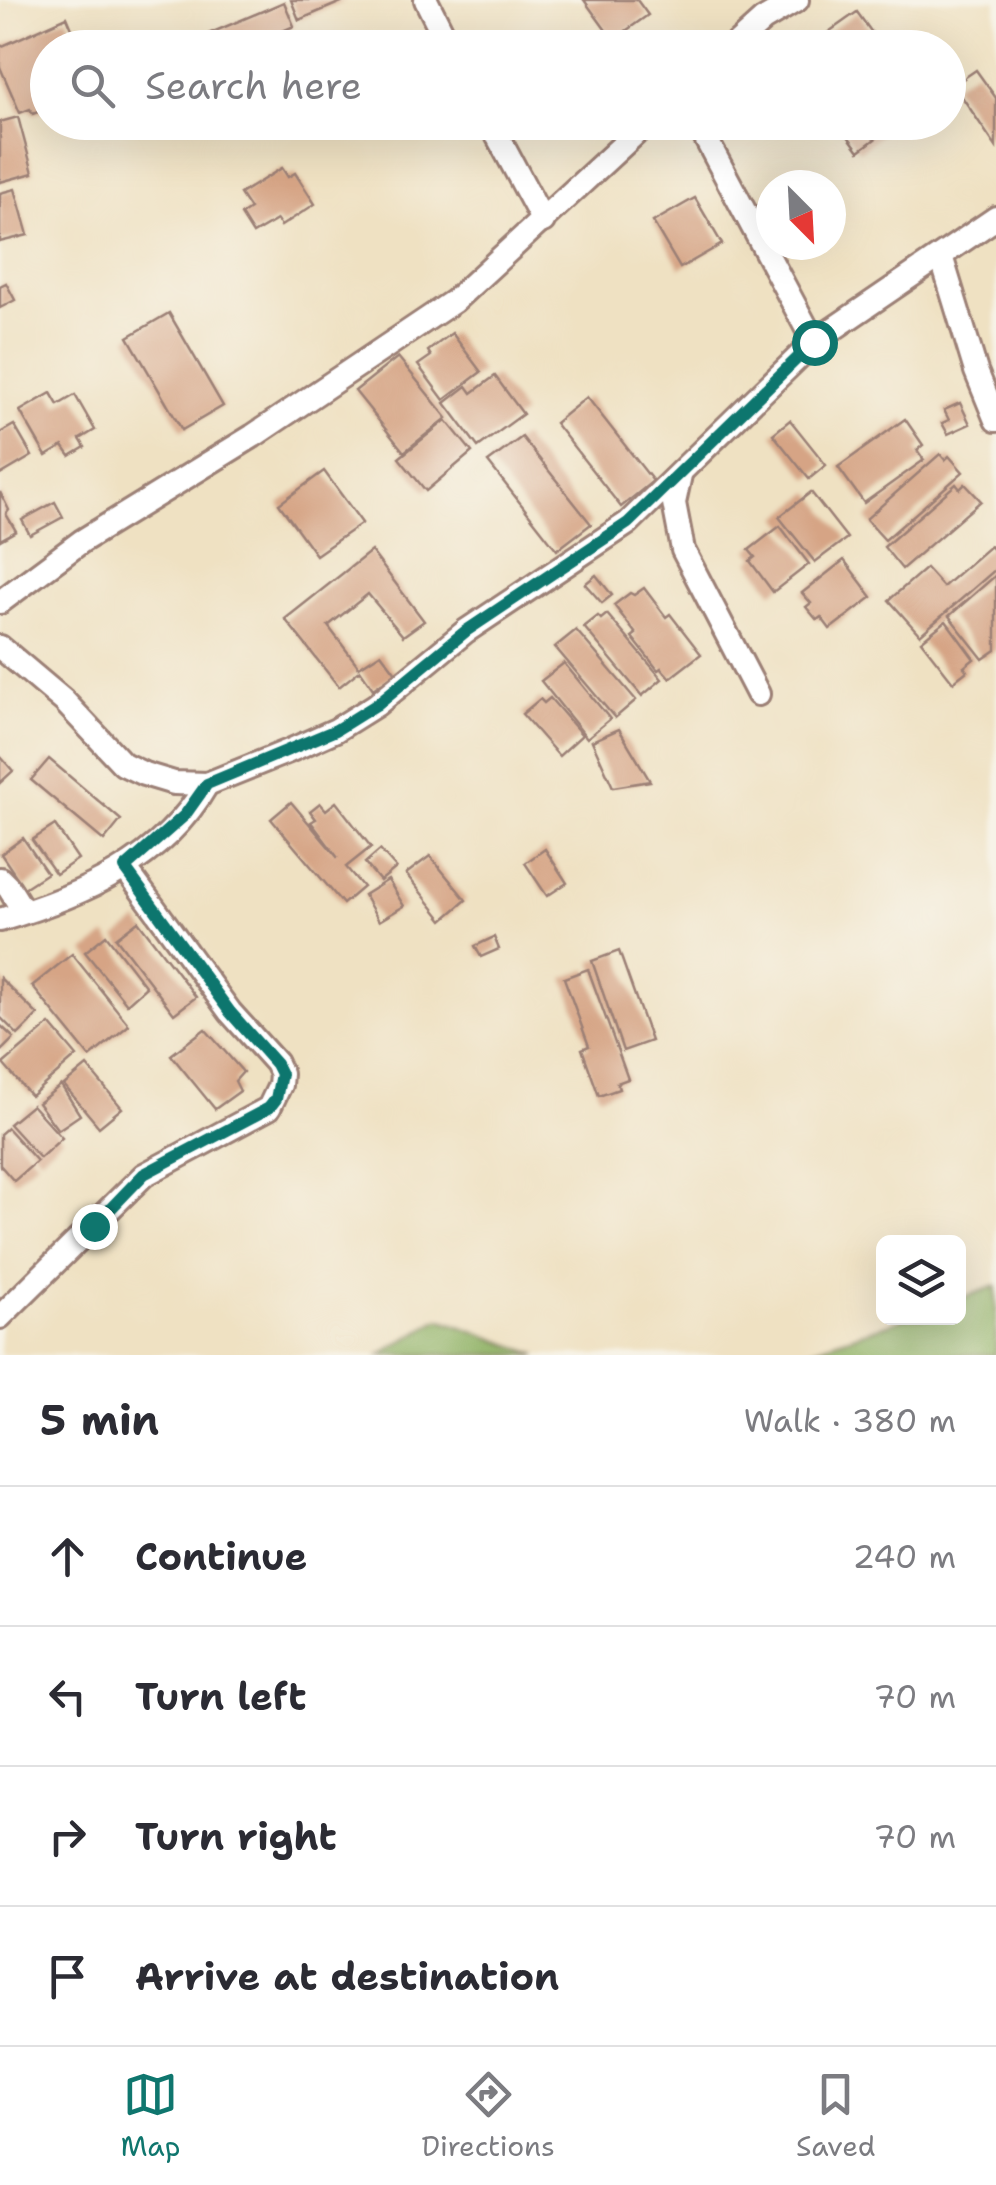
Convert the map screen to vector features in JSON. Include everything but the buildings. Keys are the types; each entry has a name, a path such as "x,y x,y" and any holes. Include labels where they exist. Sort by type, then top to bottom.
{"street":[{"path":"426,0 441,30"},
{"path":"750,0 763,20"},
{"path":"752,30 797,0"},
{"path":"500,140 543,220"},
{"path":"0,602 82,541 253,436 454,301 629,140"},
{"path":"707,140 814,342"},
{"path":"0,647 64,701 124,764 174,783 207,784 336,730 376,705 466,631 628,523 814,342 996,218"},
{"path":"940,256 976,371 996,420"},
{"path":"680,474 674,503 683,550 758,694"},
{"path":"0,920 83,892 125,868 185,815 207,784"},
{"path":"0,1317 144,1174 269,1108 280,1085 281,1074 276,1064 230,1012 125,868"},
{"path":"0,880 24,912"}],"green space":[{"path":"996,1286 996,1355 780,1355 802,1353 885,1325 966,1325 966,1297"},
{"path":"440,1319 538,1355 380,1355"}],"route":[{"path":"94,1226 144,1174 269,1108 276,1099 281,1074 230,1012 125,868 185,815 207,784 336,730 376,705 466,631 628,523 814,342"}]}
